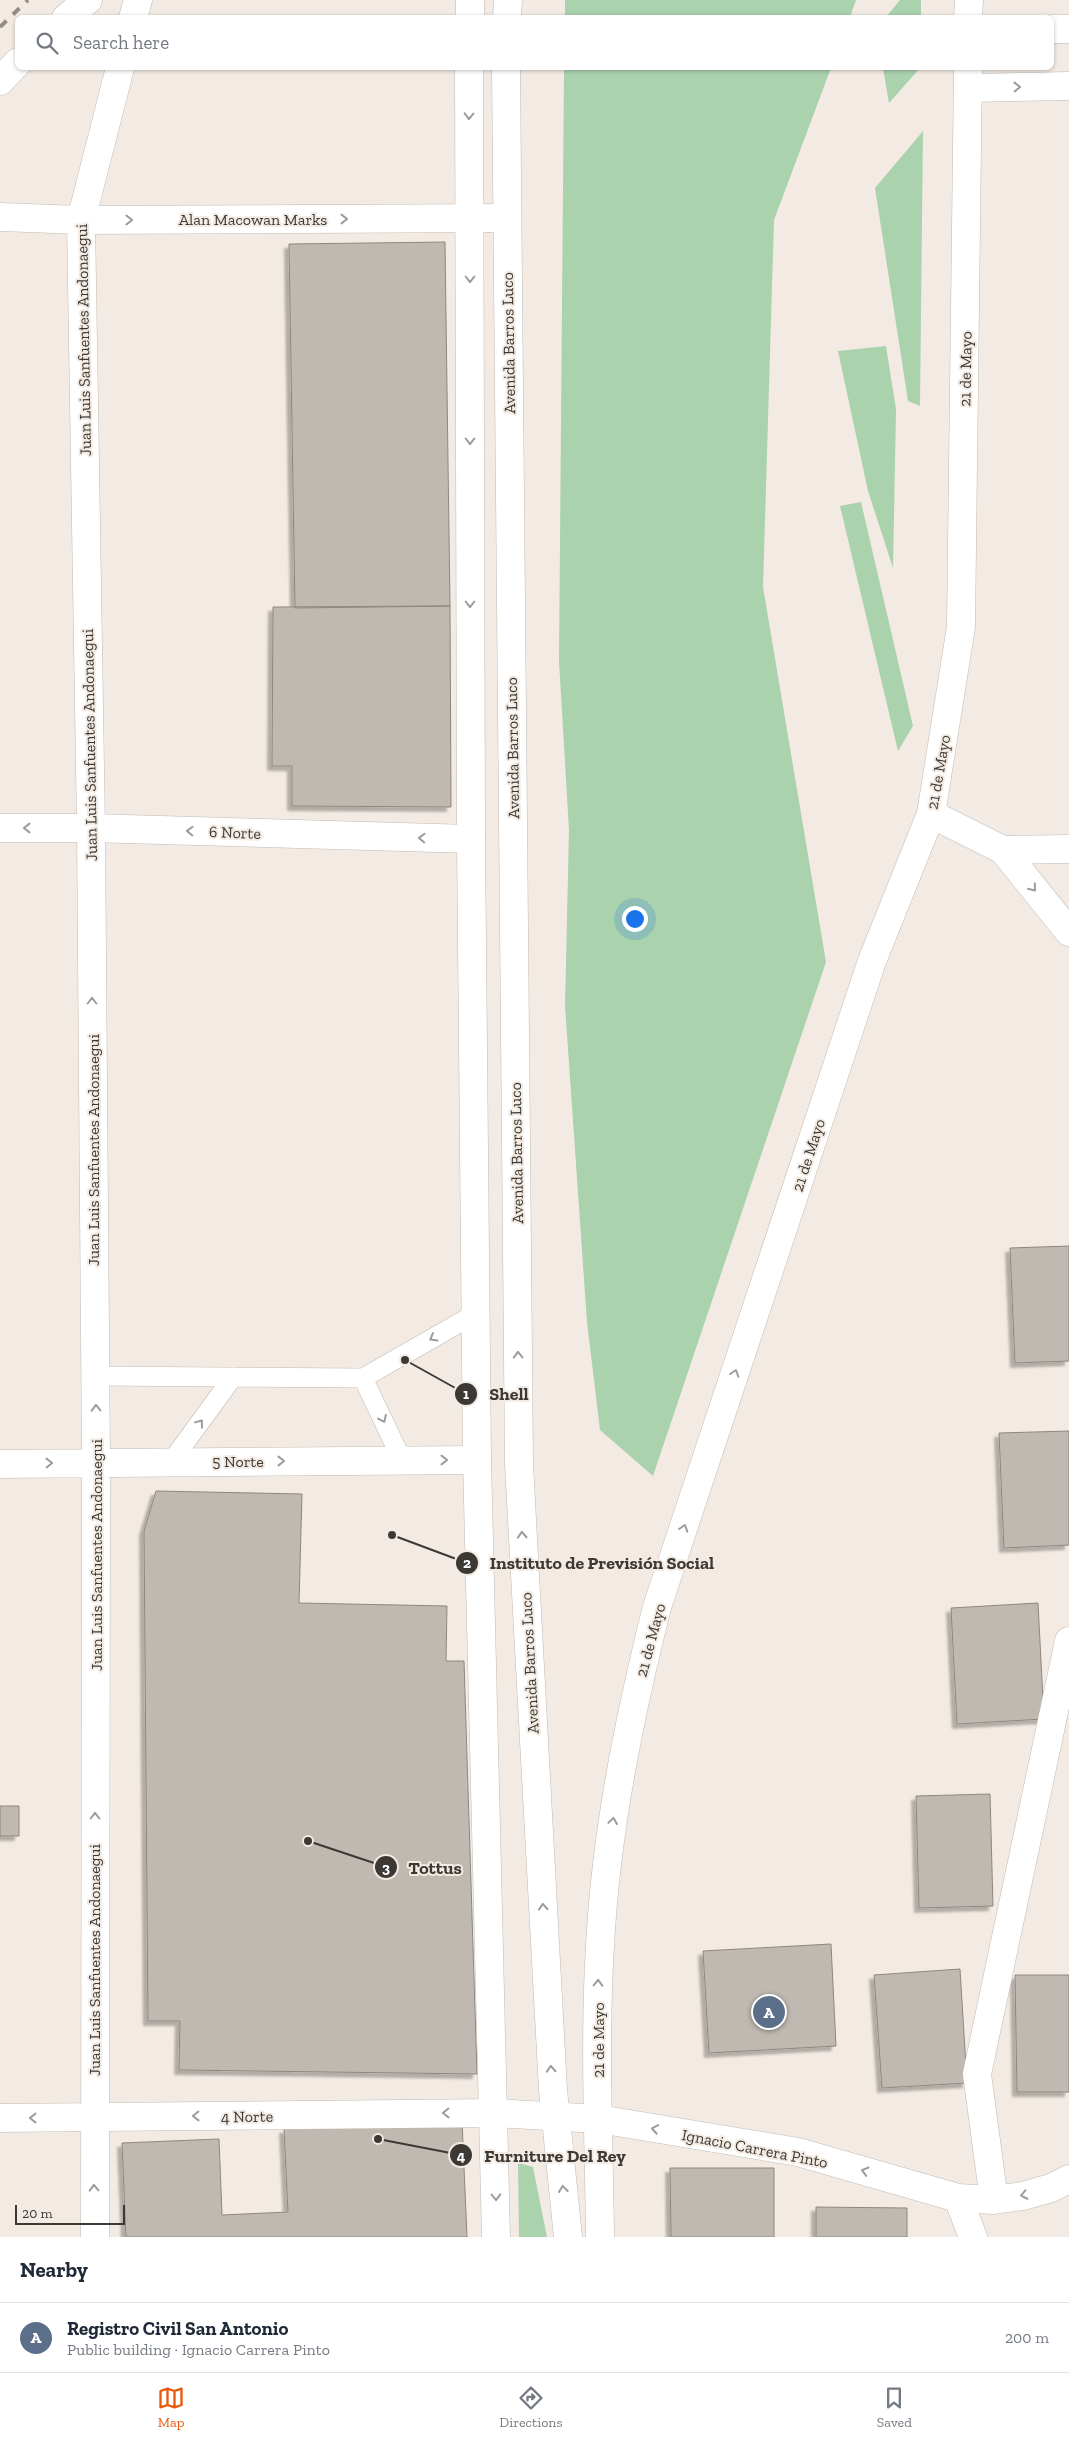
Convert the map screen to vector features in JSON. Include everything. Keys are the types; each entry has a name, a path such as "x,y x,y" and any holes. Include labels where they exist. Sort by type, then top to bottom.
{"street":[{"path":"70,15 88,0"},
{"path":"135,15 138,0"},
{"path":"470,0 470,15"},
{"path":"507,15 508,0"},
{"path":"968,0 968,15"},
{"path":"1054,29 1069,29"},
{"path":"0,81 15,65"},
{"name":"Juan Luis Sanfuentes Andonaegui","path":"95,2237 93,2118 96,1462 91,828 81,220 119,70"},
{"path":"469,70 471,839 475,1314 477,1460 495,2113 496,2237"},
{"name":"Avenida Barros Luco","path":"506,70 505,218 519,1464 554,2118 568,2237"},
{"path":"968,78 1069,86"},
{"name":"21 de Mayo","path":"600,2237 597,2014 600,1946 607,1860 619,1775 636,1691 657,1607 872,962 931,814 961,627 968,78"},
{"name":"Alan Macowan Marks","path":"0,217 81,220 505,218"},
{"path":"931,814 1003,850 1069,932"},
{"name":"6 Norte","path":"0,828 91,828 471,839"},
{"path":"1003,850 1069,849"},
{"name":"5 Norte","path":"0,1464 477,1460"},
{"path":"994,2200 977,2074 1069,1641"},
{"name":"Ignacio Carrera Pinto","path":"495,2113 554,2118 599,2119 798,2152 958,2198 994,2200 1023,2196 1051,2188 1069,2179"},
{"name":"4 Norte","path":"0,2118 495,2113"},
{"path":"958,2198 973,2237"}],"lane":[{"path":"95,1376 363,1378 475,1314"},
{"path":"170,1462 233,1377"},
{"path":"363,1378 402,1460"}],"green space":[{"path":"565,0 856,0 851,15 565,15"},
{"path":"900,0 921,0 921,15 888,15"},
{"path":"564,70 830,70 774,220 763,587 826,962 653,1476 600,1430 587,1322 565,1006 569,830 559,661"},
{"path":"883,70 918,70 889,103"},
{"path":"923,131 920,406 908,401 875,188"},
{"path":"886,346 896,409 893,568 868,491 838,351"},
{"path":"861,502 913,726 898,751 840,506"},
{"path":"518,2163 533,2167 547,2237 519,2237"}],"building":[{"path":"445,242 450,606 295,608 289,244"},
{"path":"450,606 451,807 292,806 292,766 272,766 273,607"},
{"path":"1069,1246 1069,1361 1015,1363 1010,1248"},
{"path":"1069,1431 1069,1545 1004,1548 999,1433"},
{"path":"156,1491 302,1494 299,1603 447,1606 446,1661 464,1661 477,2074 179,2070 180,2021 148,2021 144,1531"},
{"path":"1038,1603 1044,1719 957,1724 951,1608"},
{"path":"990,1794 993,1906 919,1908 916,1796"},
{"path":"0,1806 19,1806 19,1836 0,1836"},
{"path":"831,1944 836,2046 709,2053 703,1951"},
{"path":"960,1969 967,2083 882,2088 874,1975"},
{"path":"1015,1975 1069,1975 1069,2092 1017,2092"},
{"path":"462,2121 467,2237 126,2237 122,2143 219,2139 222,2215 288,2212 284,2129"},
{"path":"670,2168 774,2168 774,2237 671,2237"},
{"path":"816,2207 907,2208 907,2237 816,2237"}],"railway":[{"path":"0,27 28,0"}],"place":[{"name":"Shell","path":"405,1360"},
{"name":"Instituto de Previsión Social","path":"392,1535"},
{"name":"Tottus","path":"308,1841"},
{"name":"Registro Civil San Antonio","path":"769,2012"},
{"name":"Furniture Del Rey","path":"378,2139"}]}
